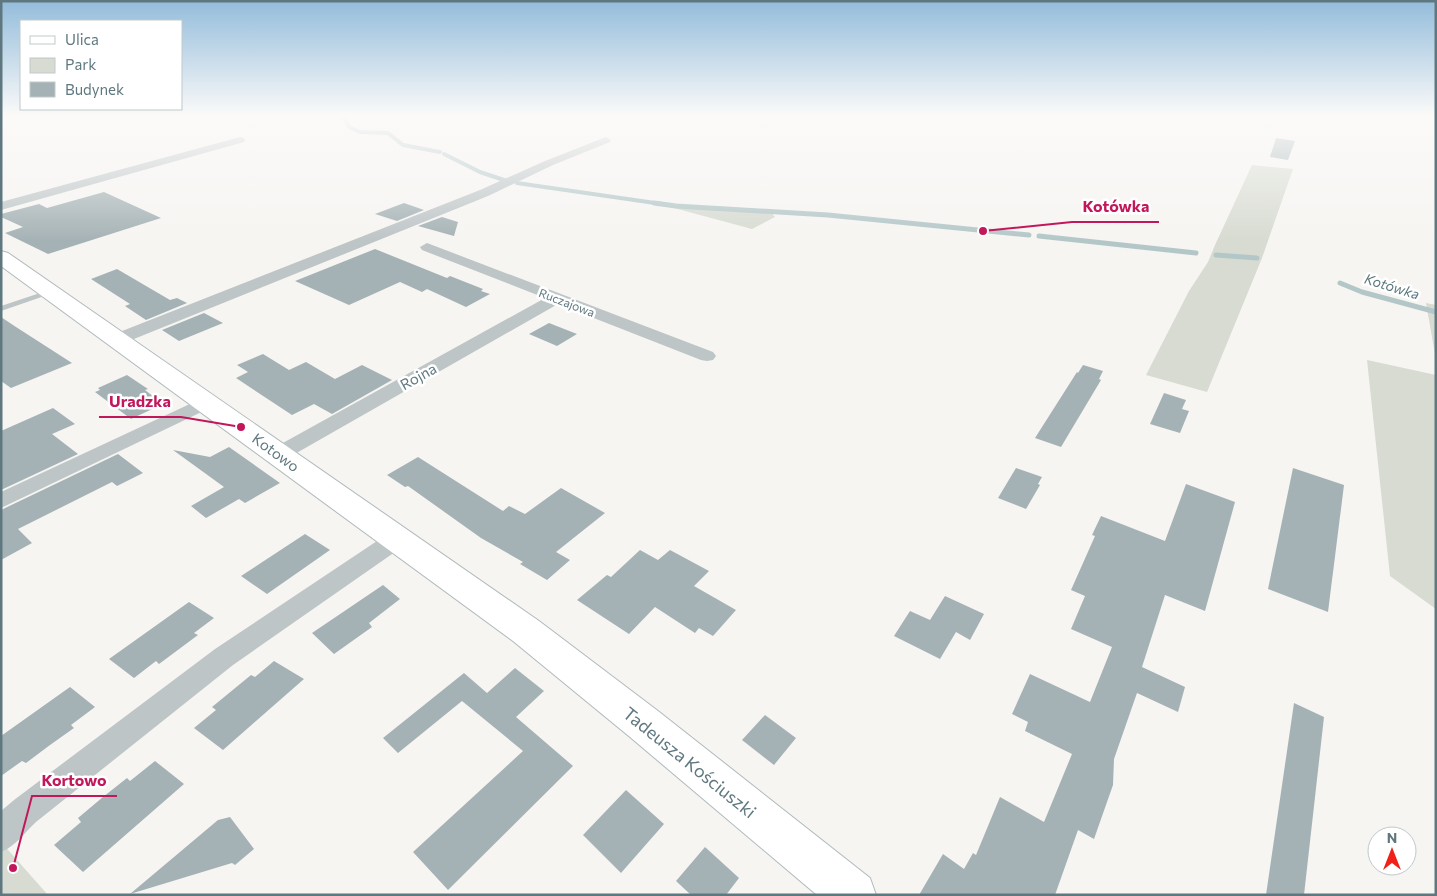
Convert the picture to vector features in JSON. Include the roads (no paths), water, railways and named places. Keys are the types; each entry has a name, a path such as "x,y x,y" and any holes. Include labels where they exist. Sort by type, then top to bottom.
{"street":[{"path":"1,206 175,158"},
{"path":"118,339 484,193 561,158"},
{"name":"Ruczajowa","path":"427,247 707,356"},
{"name":"Kotowo","path":"1,257 526,631"},
{"name":"Rojna","path":"278,454 556,298"},
{"path":"1,501 207,402"},
{"path":"1,836 25,811 224,657 397,539"},
{"name":"Tadeusza Kościuszki","path":"526,631 652,730 853,895"}],"lane":[{"path":"1,309 52,292"}],"waterway":[{"name":"Kotówka","path":"452,158 480,172 507,181"},
{"name":"Kotówka","path":"517,183 662,204"},
{"name":"Kotówka","path":"654,203 828,215 1029,235"},
{"name":"Kotówka","path":"1039,236 1196,253"},
{"name":"Kotówka","path":"1216,255 1257,258"},
{"name":"Kotówka","path":"1340,283 1362,292 1436,312"}],"place":[{"name":"Kotówka","path":"983,231"},
{"name":"Uradzka","path":"241,427"},
{"name":"Kortowo","path":"13,868"}]}
